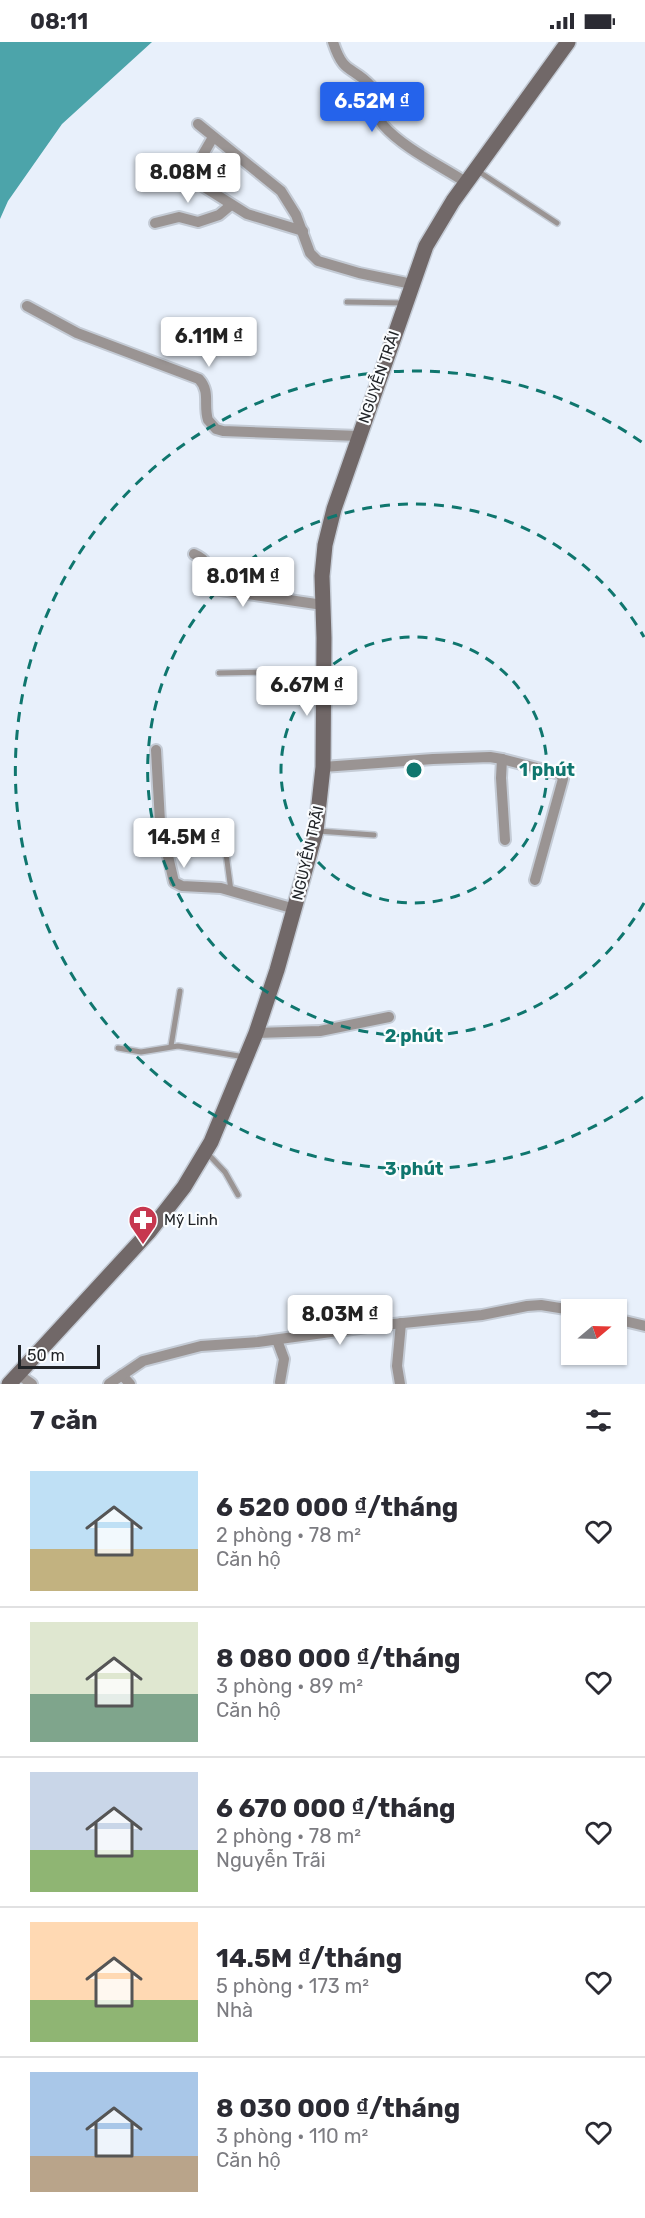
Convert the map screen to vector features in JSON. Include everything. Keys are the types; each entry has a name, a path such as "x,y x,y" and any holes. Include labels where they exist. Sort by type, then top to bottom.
{"main road":[{"name":"NGUYỄN TRÃI","path":"14,1379 156,1224 195,1172 206,1152 256,1033 277,970 316,831 323,767 322,576 328,531 421,256 432,234 568,42"}],"street":[{"path":"333,42 341,63 375,90 379,116 384,126 406,144 472,177"},
{"path":"198,124 280,191 289,202 303,231 310,253 318,261 412,284"},
{"path":"213,137 196,170 196,179 201,185 248,214 303,231"},
{"path":"155,223 179,217 198,222 219,215 231,205"},
{"path":"27,306 88,338 199,379 207,393 208,420 216,429 359,436"},
{"path":"194,554 207,563 210,586 214,589 323,605"},
{"path":"156,750 160,822 174,882 182,886 231,891 295,909"},
{"path":"323,767 490,756 560,774 563,779 535,880"},
{"path":"502,759 505,840"},
{"path":"256,1033 320,1031 389,1017"},
{"path":"109,1384 143,1361 201,1346 277,1340 401,1323 482,1315 527,1306 542,1305 561,1308"},
{"path":"627,1321 645,1325"},
{"path":"400,1384 397,1366 401,1323"},
{"path":"277,1340 284,1359 280,1382"},
{"path":"122,1375 130,1384"},
{"path":"14,1379 32,1384"}],"lane":[{"path":"472,177 557,223"},
{"path":"346,302 405,303"},
{"path":"219,673 324,670"},
{"path":"222,823 231,891"},
{"path":"316,831 374,835"},
{"path":"171,1046 180,991"},
{"path":"118,1048 141,1052 171,1046 246,1057"},
{"path":"206,1152 225,1172 238,1195"}],"water":[{"path":"0,42 152,42 62,124 8,201 0,219"}],"place":[{"name":"Mỹ Linh","path":"143,1246"}]}
